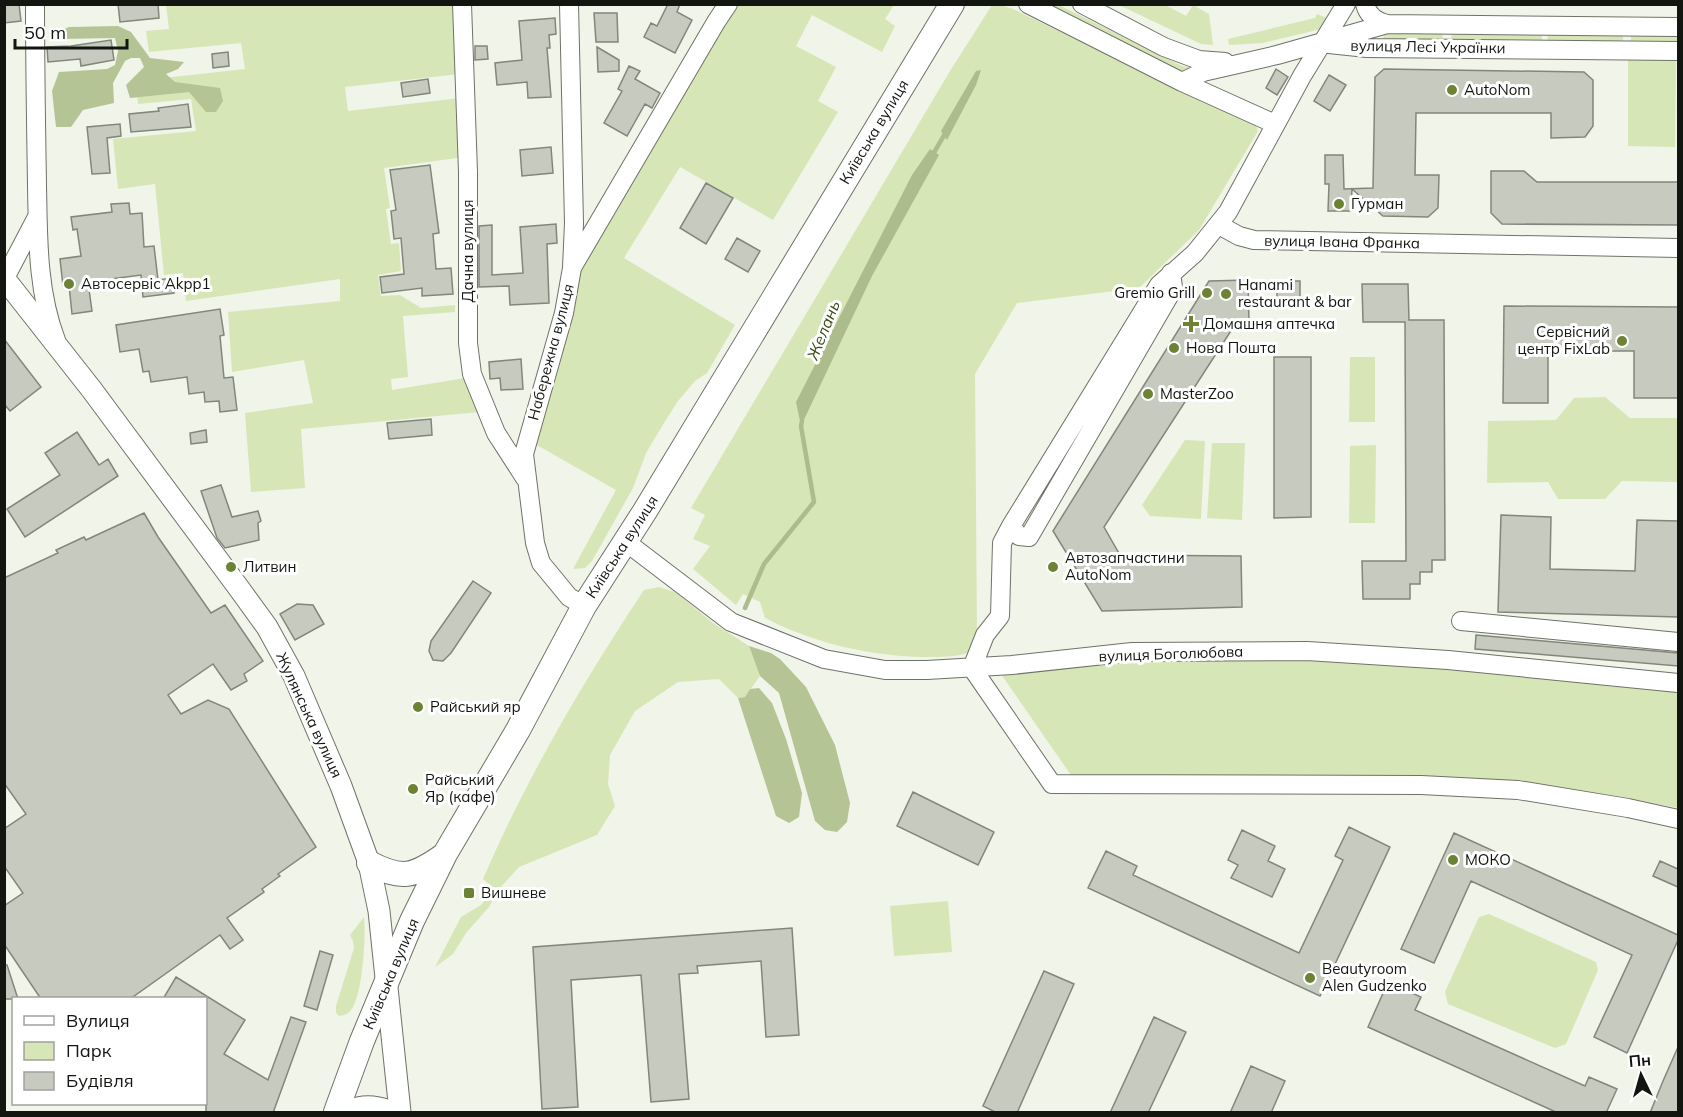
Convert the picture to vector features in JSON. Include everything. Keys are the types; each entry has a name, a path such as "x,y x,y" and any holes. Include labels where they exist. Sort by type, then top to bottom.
{"main road":[{"name":"Київська вулиця","path":"336,1113 412,921 445,854 518,730 584,606 626,542 952,4"},
{"path":"369,863 384,871 403,875 423,870 445,854"},
{"path":"350,1113 358,1109 371,1108 387,1113"}],"street":[{"path":"35,4 38,216 43,292 51,325 60,348"},
{"name":"Дачна вулиця","path":"462,4 468,172 468,343 472,374 496,433 528,484"},
{"name":"Набережна вулиця","path":"569,4 574,223 572,268 564,313 524,454 535,543 541,562 568,597 584,606"},
{"path":"572,268 728,4"},
{"path":"1028,4 1182,82 1275,124"},
{"path":"1082,4 1164,46 1199,60 1239,63"},
{"path":"1346,4 1321,43 1219,225 1195,253 1171,273 1173,287 1169,296 1029,537 1018,536 1011,526 1002,543 1000,616 985,635 972,668 1052,784 1421,785 1508,789 1628,808 1678,819"},
{"path":"1365,4 1372,17 1386,24 1378,36 1385,48"},
{"name":"вулиця Лесі Українки","path":"1321,43 1386,24 1678,27"},
{"path":"1182,82 1203,72 1321,43"},
{"name":"вулиця Лесі Українки","path":"1321,43 1385,48 1678,51"},
{"path":"5,278 38,216"},
{"name":"вулиця Івана Франка","path":"1219,225 1239,236 1254,240 1678,248"},
{"name":"Жулянська вулиця","path":"5,278 60,348 267,627 294,676 341,786 369,863 379,910 400,1113"},
{"name":"вулиця Боголюбова","path":"626,542 731,622 824,659 885,670 972,668 1132,652 1307,651 1448,660 1678,683"},
{"path":"1461,621 1678,642"}],"green space":[{"path":"166,5 453,5 459,74 345,87 348,111 460,98 461,155 457,158 384,168 390,208 386,209 391,244 399,243 401,271 378,275 381,296 400,295 421,308 455,305 455,312 403,316 408,377 391,379 392,390 465,378 479,412 301,429 305,488 251,492 245,413 313,403 304,360 232,372 228,312 340,301 340,279 186,301 183,273 164,275 155,184 118,189 113,139 196,131 191,99 138,104 136,81 245,69 241,43 149,52 146,31 169,29"},
{"path":"737,5 894,5 885,19 895,26 882,52 812,15 796,46 836,67 818,101 838,112 773,220 680,167 624,258 735,325 707,373 695,381 678,401 664,423 646,453 633,488 592,561 585,568 573,569 616,490 535,444 581,269"},
{"path":"992,5 1013,9 1256,126 1258,131 1199,230 1139,288 1017,303 975,374 977,637 973,650 955,656 915,657 848,648 806,636 765,618 760,602 743,594 736,605 693,569 710,546 693,539 705,515 691,508 950,71"},
{"path":"1041,5 1059,5 1188,67 1190,71 1186,74"},
{"path":"1119,5 1165,5 1186,16 1193,5 1209,14 1213,45 1201,44"},
{"path":"1317,14 1327,18 1321,29 1263,43 1229,45 1228,39 1315,18"},
{"path":"1442,30 1443,42 1390,41 1383,38 1385,32"},
{"path":"1451,30 1542,31 1542,42 1452,41"},
{"path":"1547,32 1623,33 1623,43 1548,42"},
{"path":"1631,33 1678,34 1678,44 1631,44"},
{"path":"1628,58 1676,58 1675,147 1628,146"},
{"path":"1350,357 1375,357 1375,422 1349,422"},
{"path":"1605,397 1630,418 1678,418 1678,482 1622,481 1605,499 1558,499 1548,482 1487,483 1488,421 1556,420 1574,398"},
{"path":"1185,440 1205,441 1201,519 1150,516 1142,505"},
{"path":"1212,443 1245,443 1242,520 1207,518"},
{"path":"1376,445 1375,523 1349,523 1350,446"},
{"path":"659,587 675,592 713,623 749,646 760,676 745,697 738,698 719,679 678,682 635,711 610,755 608,784 615,806 597,835 519,867 500,888 489,907 466,933 453,954 435,967 461,917 481,905 494,889 483,879 537,767 578,695 644,590"},
{"path":"1308,659 1487,672 1678,692 1678,808 1618,796 1521,784 1073,778 1001,674 1165,660"},
{"path":"948,901 952,952 894,956 890,906"},
{"path":"1489,914 1596,962 1598,970 1566,1044 1555,1048 1448,1004 1445,992 1479,917"},
{"path":"364,917 364,953 357,996 348,1013 339,1016 336,1013 336,1006 354,948 350,935"}],"shaded area":[{"path":"118,26 131,32 150,58 184,62 178,69 166,74 175,82 220,88 223,101 216,112 206,112 189,92 130,98 126,85 144,67 140,58 131,58 125,61 113,83 114,103 83,110 71,127 56,127 52,91 59,72 107,69 115,65 118,51 115,38 61,39 60,31 69,27"},
{"path":"981,70 976,85 947,140 941,131 976,71"},
{"path":"930,149 939,155 872,276 801,426 796,402 912,175"},
{"path":"749,646 771,653 780,659 806,687 835,745 850,803 847,822 837,832 825,830 815,821 779,693 760,676"},
{"path":"759,688 772,703 786,739 802,793 799,817 789,823 776,816 738,698 745,697 750,689"}],"building":[{"path":"19,4 21,21 4,23 4,5"},
{"path":"118,4 158,4 159,18 120,22"},
{"path":"668,4 680,4 677,12 692,20 675,53 644,37 651,23 657,26"},
{"path":"594,13 617,13 618,42 596,42"},
{"path":"555,18 556,34 549,35 550,48 547,48 551,97 528,98 527,82 497,85 495,63 522,60 519,21"},
{"path":"111,40 114,60 81,66 80,59 48,62 47,47"},
{"path":"475,46 487,46 488,59 475,60"},
{"path":"597,47 619,60 619,71 598,72"},
{"path":"228,52 229,66 213,68 212,54"},
{"path":"629,66 640,71 635,79 660,93 652,108 645,104 627,136 604,123 622,91 618,89"},
{"path":"1276,69 1288,77 1277,95 1266,88"},
{"path":"1384,69 1584,72 1593,80 1593,126 1585,137 1551,138 1551,113 1416,113 1415,175 1439,175 1438,208 1428,217 1383,216 1352,189 1351,211 1328,211 1329,184 1325,184 1325,155 1343,155 1344,189 1373,188 1375,77"},
{"path":"1329,75 1346,85 1330,111 1314,101"},
{"path":"428,79 430,93 403,97 401,83"},
{"path":"188,104 191,127 131,132 129,114 159,111 158,108"},
{"path":"120,124 121,136 107,138 110,173 92,174 87,127"},
{"path":"551,147 553,173 522,176 520,150"},
{"path":"430,165 439,233 433,234 436,269 451,268 453,294 422,296 422,288 382,293 380,277 404,274 401,238 394,239 391,211 396,210 390,170"},
{"path":"1491,171 1524,171 1537,182 1678,182 1678,225 1502,224 1491,213"},
{"path":"706,183 733,198 706,244 680,228"},
{"path":"129,203 130,214 142,213 144,247 154,246 158,280 172,278 174,293 143,297 141,275 88,282 92,311 72,314 69,285 63,286 60,259 81,256 77,229 73,230 71,217 112,212 111,204"},
{"path":"556,224 557,243 547,244 549,303 510,305 509,286 479,287 479,226 492,225 492,275 523,273 520,227"},
{"path":"737,238 760,251 748,272 725,259"},
{"path":"1248,280 1249,322 1236,323 1104,527 1120,555 1241,556 1242,607 1102,611 1053,531 1209,281"},
{"path":"1277,281 1300,281 1300,297 1277,297"},
{"path":"1362,284 1408,284 1409,320 1444,320 1445,560 1432,560 1432,572 1420,572 1420,584 1410,584 1410,599 1363,599 1362,561 1406,561 1405,322 1363,322"},
{"path":"1504,306 1678,307 1678,398 1634,398 1634,351 1548,351 1548,403 1503,403"},
{"path":"220,309 224,335 220,336 224,378 233,377 237,410 220,412 219,401 205,402 204,392 189,394 187,377 151,382 149,371 143,372 139,349 120,352 116,325"},
{"path":"4,339 41,387 10,411 4,404"},
{"path":"1274,357 1311,357 1311,517 1274,518"},
{"path":"521,359 523,389 501,390 500,378 490,379 489,362"},
{"path":"431,419 432,435 389,439 387,423"},
{"path":"206,430 207,442 191,444 190,433"},
{"path":"77,432 99,465 108,459 118,476 25,537 7,509 60,475 45,453"},
{"path":"221,485 232,517 258,511 261,521 258,523 259,540 225,548 217,538 201,491"},
{"path":"144,513 211,613 225,605 263,661 244,674 247,681 231,690 213,664 168,695 181,714 208,700 229,709 316,847 278,874 280,876 262,889 264,892 227,918 243,940 230,949 220,935 133,997 40,997 4,944 4,906 23,893 4,866 4,829 26,814 4,783 4,578 58,553 56,550 84,537 86,540"},
{"path":"1501,515 1551,517 1550,569 1635,571 1637,520 1678,521 1678,617 1498,612"},
{"path":"473,581 491,593 451,653 443,661 433,660 429,651 431,641"},
{"path":"297,604 313,605 324,624 295,640 280,614"},
{"path":"1476,635 1678,653 1678,666 1475,649"},
{"path":"913,792 994,832 978,865 897,826"},
{"path":"1349,827 1390,847 1320,996 1088,888 1106,851 1137,866 1133,875 1299,953 1343,860 1335,856"},
{"path":"1242,830 1275,846 1268,861 1285,869 1272,897 1231,878 1238,865 1228,860"},
{"path":"1454,833 1678,935 1678,940 1627,1053 1594,1037 1632,955 1471,881 1434,963 1401,949"},
{"path":"1660,861 1678,869 1678,887 1653,876"},
{"path":"792,928 799,1035 766,1037 761,961 697,966 698,973 679,974 689,1099 651,1102 641,975 571,980 578,1107 542,1109 533,947"},
{"path":"320,951 333,955 317,1010 304,1006"},
{"path":"4,965 7,965 17,997 4,999"},
{"path":"1044,971 1074,984 1017,1113 997,1113 983,1106"},
{"path":"176,977 245,1020 224,1054 268,1080 291,1017 306,1022 273,1113 206,1113 207,997 164,997"},
{"path":"1388,982 1421,997 1415,1010 1585,1086 1589,1077 1617,1089 1606,1113 1558,1113 1368,1027"},
{"path":"1154,1017 1186,1032 1148,1113 1110,1113"},
{"path":"1678,1047 1678,1113 1650,1113 1663,1081"},
{"path":"1251,1066 1285,1081 1271,1113 1230,1113"}],"waterway":[{"name":"Желань","path":"932,156 946,132"},
{"name":"Желань","path":"745,608 764,564 814,502 802,421"}],"place":[{"name":"AutoNom","path":"1452,90"},
{"name":"Гурман","path":"1339,204"},
{"name":"Автосервіс Akpp1","path":"69,284"},
{"name":"Gremio Grill","path":"1207,293"},
{"name":"Hanami restaurant & bar","path":"1226,294"},
{"name":"Домашня аптечка","path":"1191,324"},
{"name":"Сервiсний центр FixLab","path":"1622,341"},
{"name":"Нова Пошта","path":"1174,348"},
{"name":"MasterZoo","path":"1148,394"},
{"name":"Литвин","path":"231,567"},
{"name":"Автозапчастини AutoNom","path":"1053,567"},
{"name":"Райський яр","path":"418,707"},
{"name":"Райський Яр (кафе)","path":"413,789"},
{"name":"МОКО","path":"1453,860"},
{"name":"Вишневе","path":"469,893"},
{"name":"Beautyroom Alen Gudzenko","path":"1310,978"}]}
